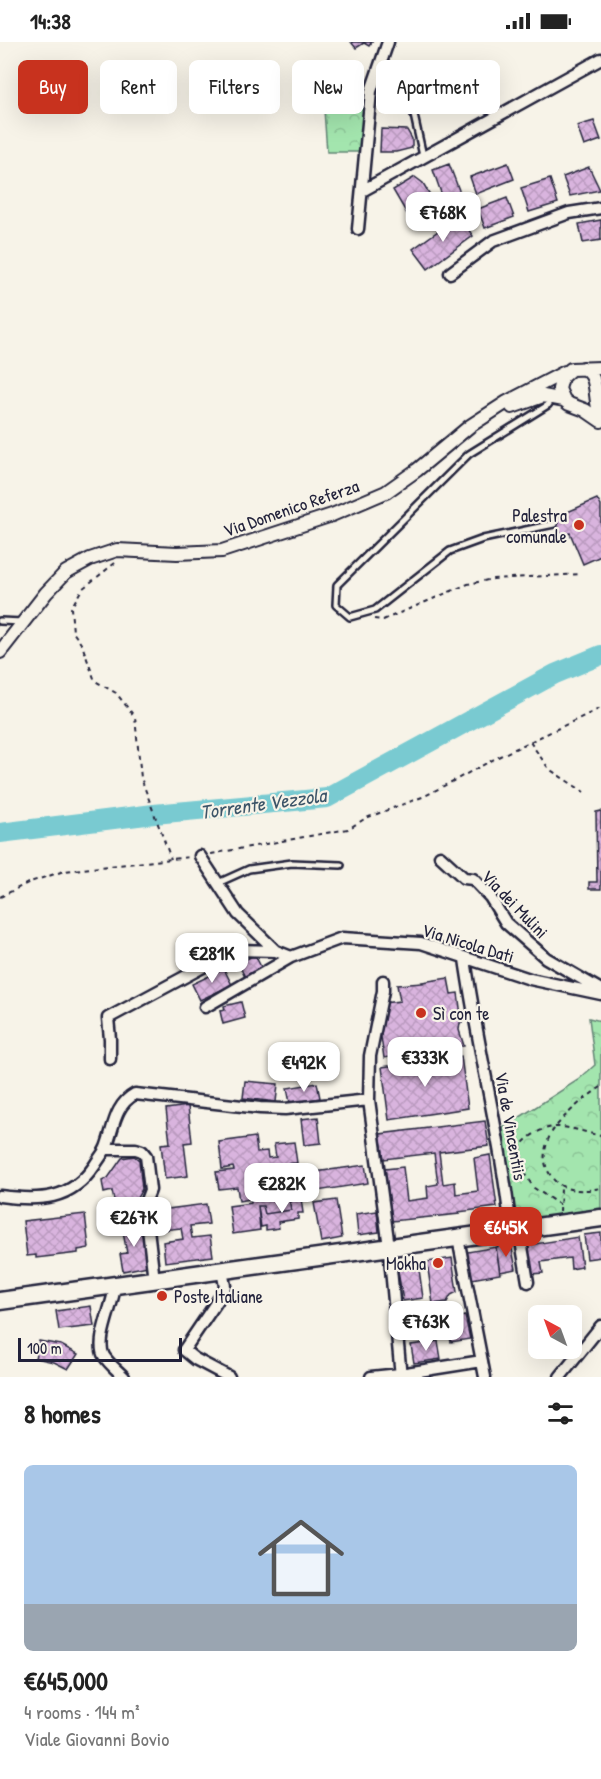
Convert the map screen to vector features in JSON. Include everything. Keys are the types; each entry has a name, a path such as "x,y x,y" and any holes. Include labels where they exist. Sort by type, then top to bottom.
{"main road":[{"path":"0,1301 601,1218"}],"street":[{"path":"358,229 371,91 388,42"},
{"path":"362,191 601,59"},
{"path":"450,273 493,241 569,213 601,208"},
{"path":"583,368 593,374 598,387 597,406 601,416"},
{"path":"601,368 571,369 565,372 559,383 564,401 585,410 601,421"},
{"name":"Via Domenico Referza","path":"0,652 46,593 66,572 90,559 117,550 177,553 222,551 332,515 386,492 417,470 470,426 507,402 565,372"},
{"path":"564,401 588,403 598,387"},
{"name":"Via Domenico Referza","path":"470,426 525,401 543,396 564,401"},
{"path":"200,855 238,914 276,951"},
{"name":"Via dei Mulini","path":"440,856 464,878 473,879 490,897 506,923 546,958 601,992"},
{"name":"Via Nicola Dati","path":"205,1007 291,957 342,938 421,944 530,979 601,992"},
{"path":"110,1059 108,1018 216,960 240,950 276,951 291,957"},
{"name":"Via de Vincentiis","path":"465,959 482,1062 515,1230 528,1282"},
{"path":"383,981 370,1056 369,1100 389,1247 400,1376"},
{"path":"0,1196 17,1199 55,1196 72,1189 88,1175 106,1149 116,1114 125,1099 135,1094 285,1109 369,1100"},
{"path":"106,1149 136,1149 142,1151 146,1156 150,1190 145,1203 154,1280"},
{"path":"458,1238 485,1377"},
{"path":"222,1271 224,1291 184,1350 195,1359 229,1377"},
{"path":"115,1286 114,1299 99,1345 102,1354 124,1377"},
{"path":"560,1377 601,1326"},
{"path":"372,1377 400,1376 482,1361"}],"lane":[{"path":"414,114 423,156"},
{"path":"554,524 483,539 450,551 375,610 350,617 336,605 337,585 469,454 548,405 564,401"},
{"path":"0,621 24,622"},
{"path":"218,883 249,868 292,863 341,865"}],"path":[{"path":"117,562 82,588 71,608 73,632 82,645 95,681 116,693 135,717 141,778 171,859"},
{"path":"372,619 383,620 468,584 493,579 582,574"},
{"path":"0,897 30,882 64,871 200,855 348,829 366,818 425,796 601,708"},
{"path":"530,742 549,769 584,792"},
{"path":"601,1086 565,1116 548,1138 543,1161 552,1179 561,1188 583,1192 601,1188"},
{"path":"560,1205 534,1188 522,1170 521,1145 533,1132 558,1126 601,1137"},
{"path":"561,1188 561,1224"}],"green space":[{"path":"364,90 371,91 366,152 327,152 324,114 364,114"},
{"path":"589,1018 601,1021 601,1210 513,1222 503,1128 578,1080 595,1065"}],"building":[{"path":"351,42 372,42 369,46 364,43 356,48"},
{"path":"594,121 601,140 584,146 577,126"},
{"path":"381,129 407,130 412,139 412,148 396,152 380,152"},
{"path":"508,163 514,179 476,194 470,177"},
{"path":"449,164 462,198 445,204 433,170"},
{"path":"589,167 600,190 570,196 563,177"},
{"path":"415,177 423,183 433,200 407,214 393,190"},
{"path":"550,179 558,203 529,212 521,188"},
{"path":"507,198 514,217 485,228 478,209"},
{"path":"459,216 473,236 428,269 413,249"},
{"path":"601,220 601,240 583,243 579,224"},
{"name":"Palestra comunale","path":"597,499 601,506 601,556 583,564 570,533 562,536 554,518"},
{"path":"601,811 601,889 589,889 589,882 597,882 596,812"},
{"path":"255,955 262,969 245,977 238,963"},
{"path":"224,969 232,985 200,1000 192,984"},
{"name":"Sì con te","path":"448,978 451,994 458,993 462,1023 460,1023 459,1030 464,1046 384,1058 380,1030 383,1003 400,1001 397,985"},
{"path":"241,1002 245,1018 223,1024 220,1011 225,1010 224,1006"},
{"path":"461,1056 468,1108 389,1120 382,1067"},
{"path":"245,1081 278,1084 276,1102 243,1098"},
{"path":"317,1083 320,1098 290,1103 287,1088"},
{"path":"188,1106 192,1142 184,1143 188,1176 165,1179 161,1144 170,1143 166,1109"},
{"path":"318,1117 321,1143 304,1145 301,1119"},
{"path":"485,1121 489,1146 439,1152 443,1184 455,1182 456,1194 478,1191 474,1158 490,1155 497,1207 458,1212 459,1214 392,1221 385,1169 403,1167 407,1201 428,1198 427,1186 438,1184 434,1153 384,1159 380,1134"},
{"path":"255,1137 257,1152 267,1151 268,1158 276,1157 274,1144 294,1142 297,1163 285,1164 290,1195 281,1197 281,1199 289,1198 291,1210 265,1214 263,1206 258,1206 260,1230 233,1234 229,1206 251,1203 251,1199 239,1201 237,1187 219,1189 216,1172 234,1170 233,1167 222,1169 219,1142"},
{"path":"134,1156 139,1160 142,1189 137,1198 140,1215 118,1219 112,1191 104,1193 102,1181 108,1178 122,1158"},
{"path":"365,1165 368,1183 311,1192 308,1173"},
{"path":"294,1191 300,1191 303,1213 298,1213 298,1219 278,1222 279,1228 266,1230 266,1226 261,1227 258,1206 263,1206 265,1214 291,1210 289,1198 295,1197"},
{"path":"336,1200 342,1238 321,1242 314,1203"},
{"path":"206,1204 209,1224 190,1226 192,1238 210,1236 213,1256 165,1262 163,1242 183,1239 181,1228 162,1230 160,1210"},
{"path":"377,1211 379,1232 358,1235 356,1214"},
{"path":"85,1214 89,1248 78,1250 78,1253 36,1258 36,1255 27,1256 23,1221"},
{"path":"140,1223 148,1266 123,1271 120,1254 127,1253 122,1227"},
{"path":"601,1233 601,1257 587,1259 584,1235"},
{"path":"578,1237 582,1267 571,1269 570,1258 541,1262 543,1273 532,1274 528,1245"},
{"path":"511,1244 516,1269 500,1272 496,1247"},
{"path":"496,1247 500,1274 472,1279 467,1252"},
{"path":"452,1258 457,1292 451,1295 447,1302 433,1304 427,1262"},
{"path":"418,1262 423,1298 403,1301 397,1265"},
{"path":"91,1306 94,1326 59,1330 56,1311"},
{"path":"465,1316 470,1339 451,1342 447,1325 451,1325 450,1319"},
{"path":"39,1341 61,1345 78,1354 68,1369 54,1362 35,1358"},
{"path":"438,1341 441,1359 414,1363 411,1345"}],"waterway":[{"name":"Torrente Vezzola","path":"0,833 154,814 327,798 555,674 601,655"}],"place":[{"name":"Palestra comunale","path":"579,525"},
{"name":"Sì con te","path":"421,1013"},
{"name":"Mokha","path":"438,1263"},
{"name":"Poste Italiane","path":"162,1296"}]}
